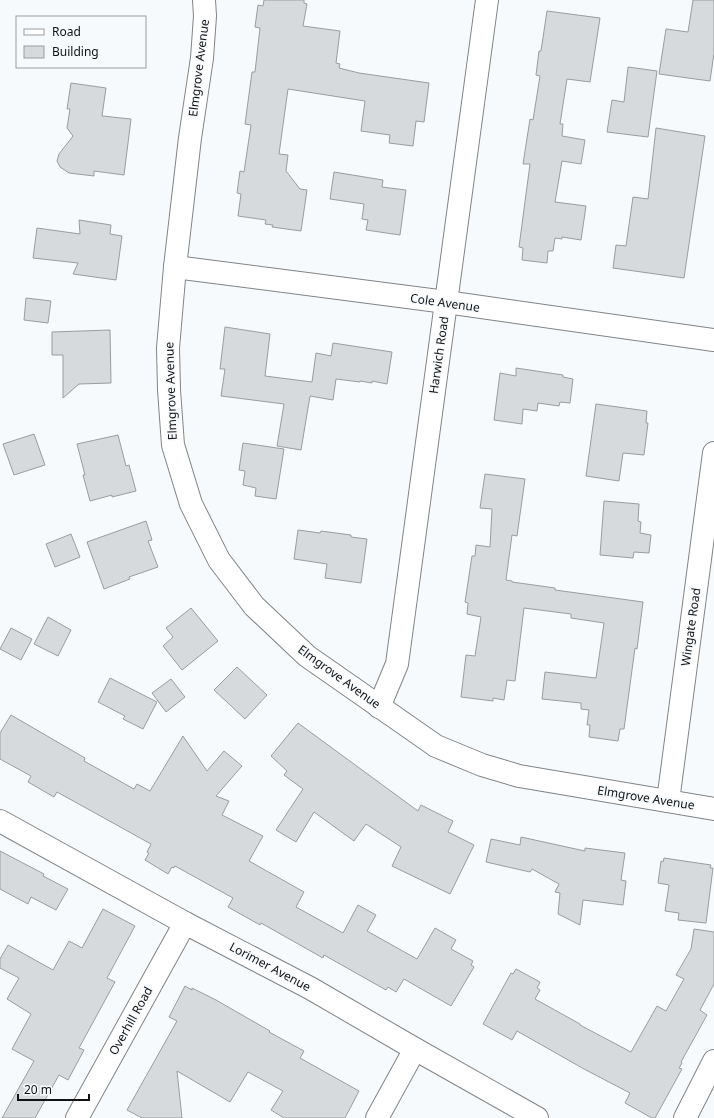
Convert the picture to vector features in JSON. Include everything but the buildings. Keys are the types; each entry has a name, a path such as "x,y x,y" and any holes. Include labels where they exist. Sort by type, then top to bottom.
{"street":[{"name":"Elmgrove Avenue","path":"204,0 205,16 202,58 190,138 175,267 168,348 169,390 173,445 191,504 219,560 254,606 307,656 436,746 482,765 518,776 714,809"},
{"name":"Harwich Road","path":"379,707 397,664 488,0"},
{"name":"Cole Avenue","path":"175,267 446,302 714,340"},
{"name":"Wingate Road","path":"668,801 714,453"},
{"name":"Lorimer Avenue","path":"0,821 186,923 310,988 415,1050 537,1118"},
{"name":"Overhill Road","path":"77,1118 186,923"},
{"path":"377,1118 415,1050"},
{"path":"685,1118 714,1061"}]}
